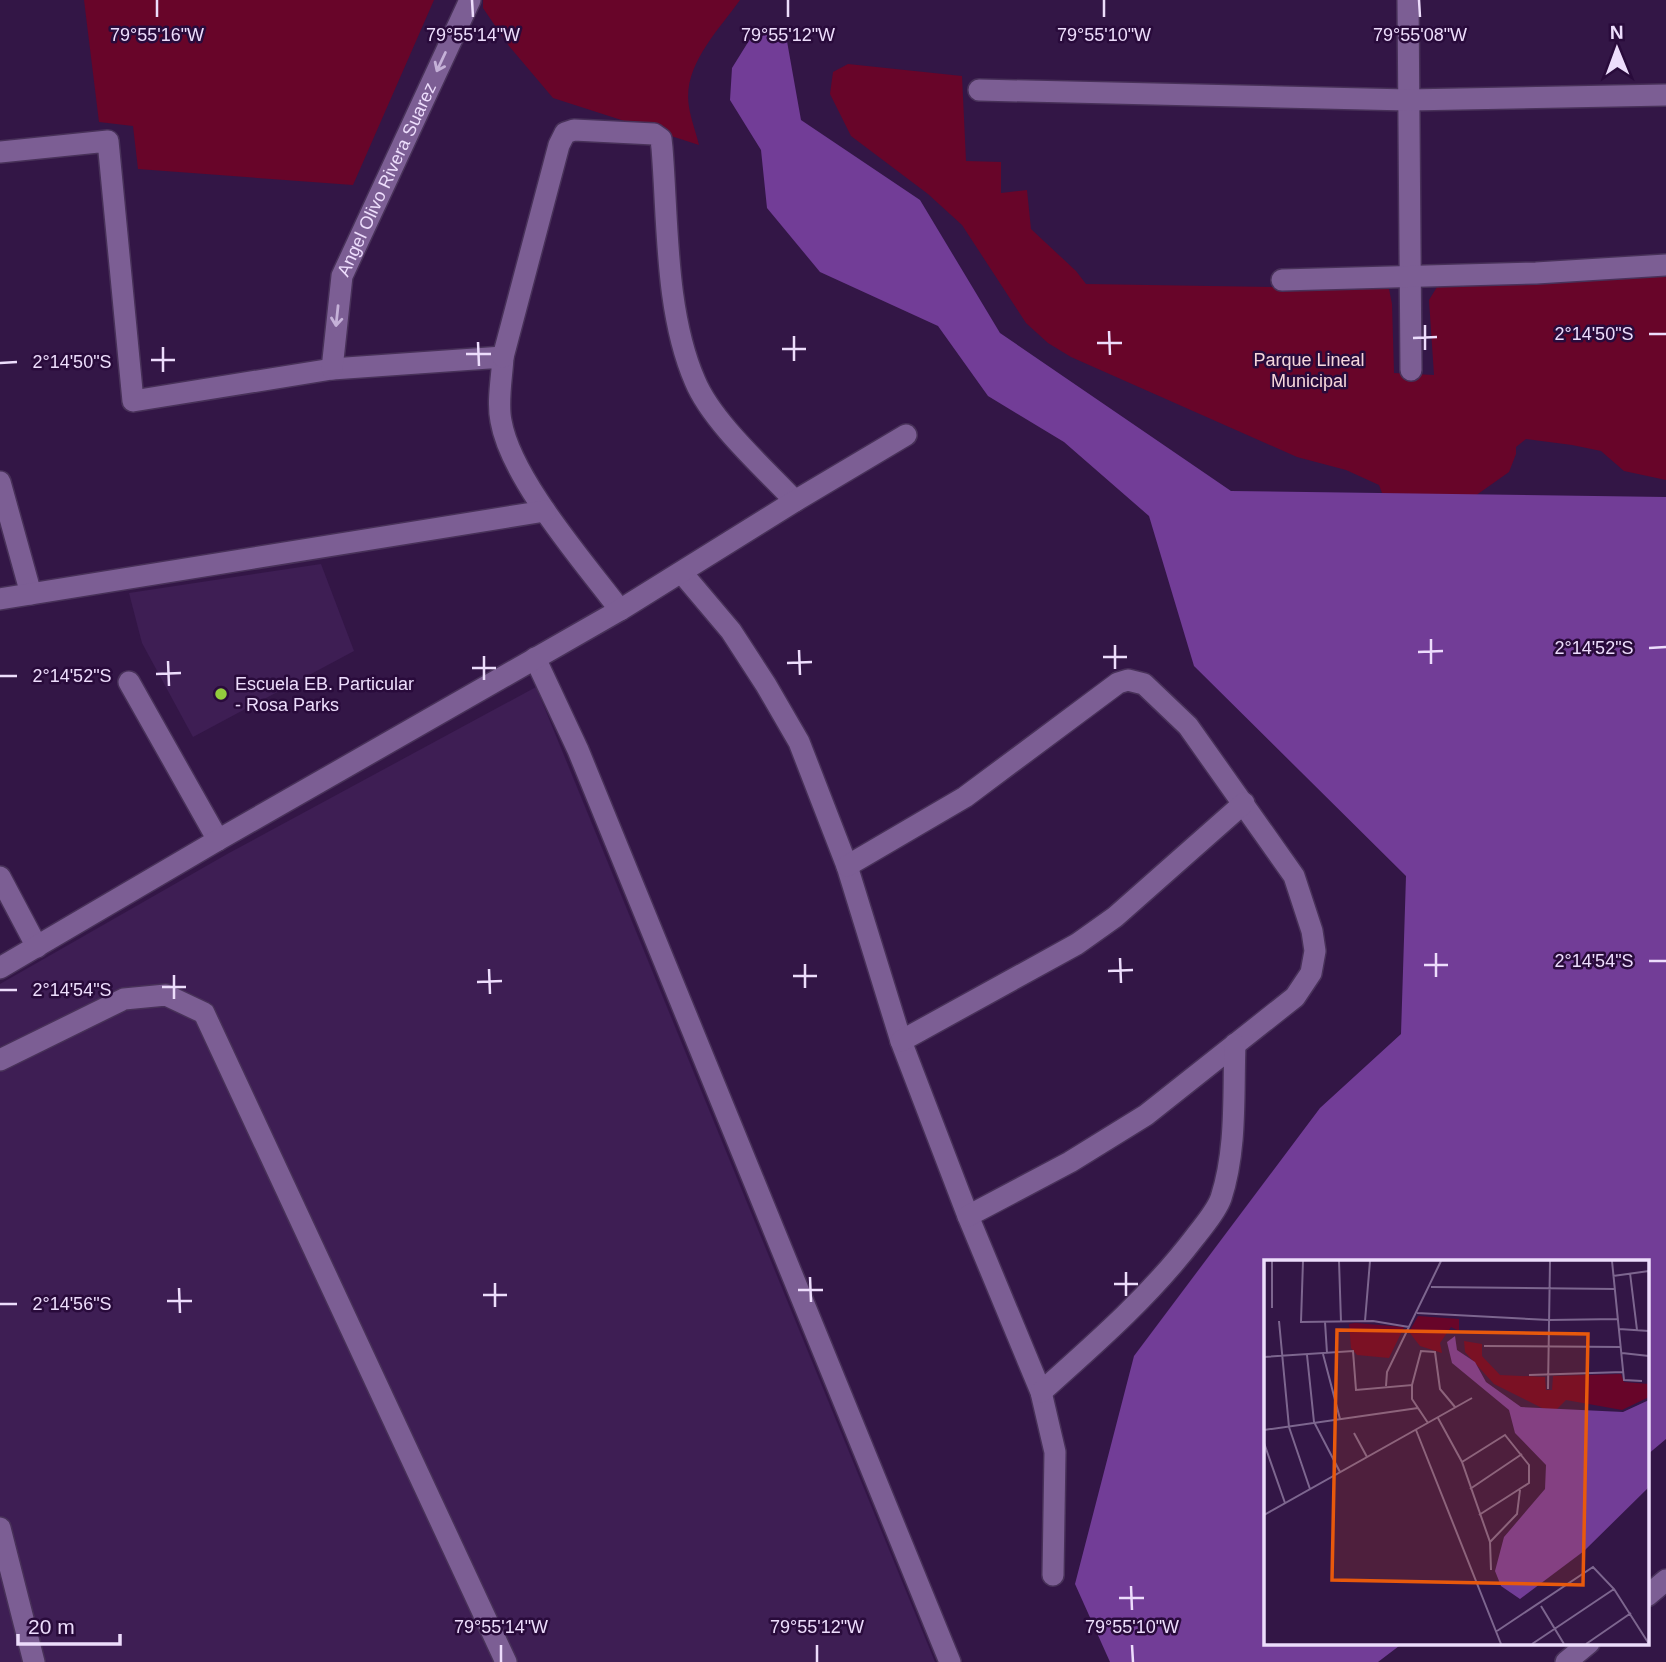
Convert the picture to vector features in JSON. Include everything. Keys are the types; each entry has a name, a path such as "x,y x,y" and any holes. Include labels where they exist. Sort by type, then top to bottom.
{"street":[{"name":"Angel Olivo Rivera Suarez","path":"331,369 342,276 470,0"},
{"path":"1408,0 1411,370"},
{"path":"979,90 1408,100 1666,95"},
{"path":"620,610 545,510 510,452 500,419 503,357 559,145 565,134 575,131 654,134 661,139 675,317 695,383 720,421 794,500"},
{"path":"0,152 108,141 133,401 331,369 503,357"},
{"path":"1282,280 1410,278 1666,265"},
{"path":"0,968 620,610 794,500 906,435"},
{"path":"0,482 32,594"},
{"path":"0,598 545,510"},
{"path":"682,573 731,631 792,731 847,866 901,1041 968,1216 1041,1392 1055,1452 1053,1575"},
{"path":"535,657 579,750 950,1662"},
{"path":"847,866 965,797 1118,683 1128,680 1144,684 1188,726 1294,876 1312,931 1315,951 1311,973 1295,997 1146,1115 1070,1162 968,1216"},
{"path":"129,682 218,840"},
{"path":"901,1041 1077,944 1115,917 1244,803"},
{"path":"0,877 37,947"},
{"path":"0,1060 124,999 166,996 204,1013 506,1662"},
{"path":"1041,1392 1112,1330 1148,1292 1183,1252 1220,1200 1230,1155 1235,1044"},
{"path":"0,1528 34,1662"},
{"path":"1648,1595 1666,1580"},
{"path":"1566,1662 1589,1644"}],"shaded area":[{"path":"785,30 801,120 920,200 1000,333 1231,491 1666,497 1666,1439 1648,1454 1648,1260 1264,1260 1264,1644 1402,1644 1378,1662 1110,1662 1075,1584 1134,1356 1320,1108 1401,1034 1406,876 1194,666 1149,516 1064,442 988,396 938,326 820,272 767,208 761,150 730,100 732,68 750,39"},
{"name":"Escuela EB. Particular - Rosa Parks","path":"321,564 354,651 193,737 142,643 129,593"},
{"path":"536,687 935,1662 0,1662 0,984 229,853"}],"green space":[{"path":"84,0 434,0 353,185 138,169 133,126 99,122"},
{"path":"483,0 740,0 712,37 691,77 689,107 699,145 553,98 509,46 483,8"},
{"name":"Parque Lineal Municipal","path":"848,64 962,76 966,161 1001,162 1001,193 1027,190 1031,229 1076,271 1086,284 1389,289 1392,304 1394,373 1434,375 1429,300 1437,287 1442,285 1666,273 1666,480 1624,471 1601,451 1526,439 1516,447 1509,472 1468,501 1385,501 1379,485 1346,470 1297,457 1071,357 1048,343 1026,323 962,225 928,194 851,136 830,94 833,72"}],"place":[{"name":"Escuela EB. Particular - Rosa Parks","path":"221,694"}]}
